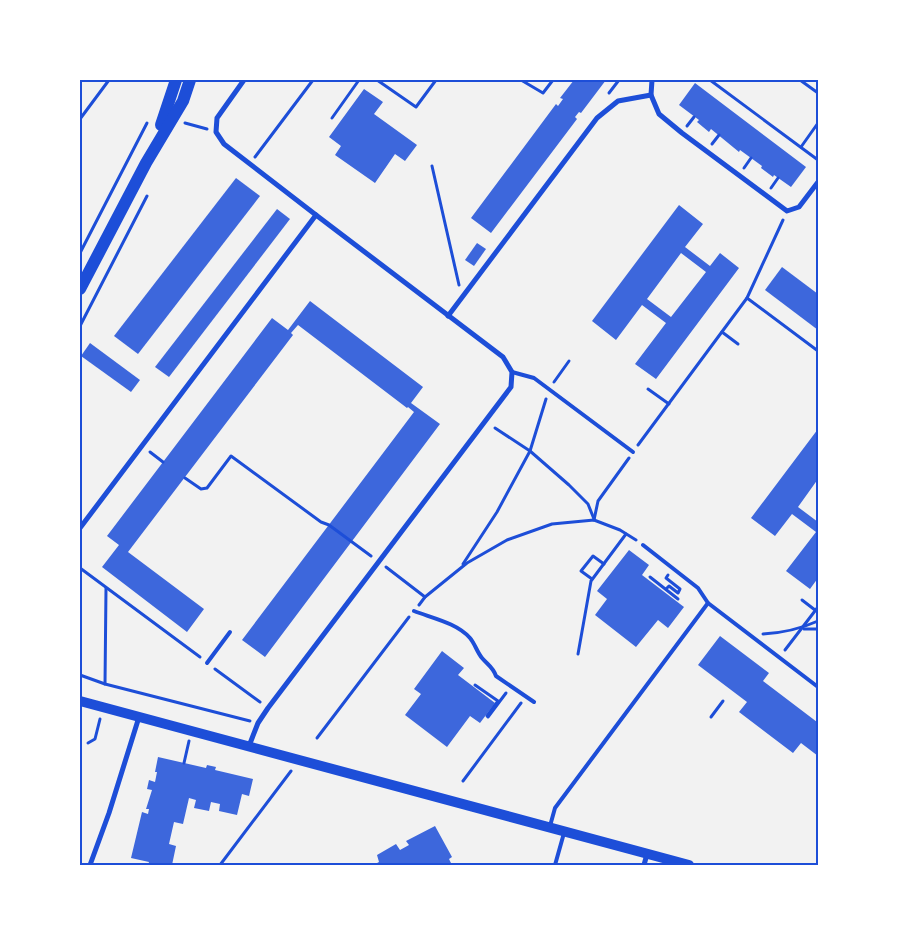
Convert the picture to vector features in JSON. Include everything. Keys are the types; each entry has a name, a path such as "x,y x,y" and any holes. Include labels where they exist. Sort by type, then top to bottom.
{"main road":[{"path":"146,163 171,101 176,80"},
{"path":"80,289 146,163 183,102 190,80"},
{"path":"80,701 689,865"}],"street":[{"path":"244,80 217,118 216,132 224,144 503,358 512,372 511,387 268,708 258,723 249,746"},
{"path":"652,80 651,95 659,114 787,211 799,207 818,182"},
{"path":"448,316 596,118 618,101 651,95"},
{"path":"80,528 316,215"},
{"path":"91,865 139,717"},
{"path":"644,865 647,853"}],"lane":[{"path":"512,372 534,378 633,452"},
{"path":"643,544 698,588 708,603 818,687"},
{"path":"550,827 555,808 708,603"},
{"path":"414,611 464,632 474,644 481,657 494,669 496,676 534,702"},
{"path":"207,663 230,632"},
{"path":"555,865 565,831"}],"path":[{"path":"80,119 109,80"},
{"path":"250,164 314,80"},
{"path":"332,118 359,80"},
{"path":"377,80 416,108 436,80"},
{"path":"521,80 544,93 553,80"},
{"path":"710,80 818,160"},
{"path":"800,80 818,93"},
{"path":"80,253 151,116"},
{"path":"800,147 818,123"},
{"path":"432,166 462,298"},
{"path":"594,520 598,500 747,298 787,211"},
{"path":"747,298 818,351"},
{"path":"722,332 738,344"},
{"path":"459,569 497,512 530,451 548,389 568,361"},
{"path":"648,389 669,404"},
{"path":"495,428 530,451 569,485 588,504 594,520"},
{"path":"142,446 163,462"},
{"path":"185,478 201,489 207,488 231,456 321,522 329,525 352,542"},
{"path":"316,738 425,597 459,569 507,540 552,524 594,520 626,534 643,544"},
{"path":"578,654 592,579 626,534"},
{"path":"592,579 581,571 593,556 604,564"},
{"path":"80,568 268,708"},
{"path":"666,590 669,586 678,593 680,589 666,578 668,575 682,586"},
{"path":"650,577 678,598"},
{"path":"105,684 106,587"},
{"path":"802,600 815,610"},
{"path":"780,658 818,606"},
{"path":"750,634 779,634 818,621"},
{"path":"801,628 818,629"},
{"path":"80,675 105,684 258,723"},
{"path":"475,685 498,701 488,717 499,702"},
{"path":"463,781 526,697"},
{"path":"711,717 724,701"},
{"path":"88,743 95,739 100,719 92,717"},
{"path":"184,763 191,731"},
{"path":"220,865 293,768"}],"building":[{"path":"574,80 606,80 581,113 579,112 575,117 577,119 491,233 471,218 556,104 558,106 563,99 560,98"},
{"path":"695,83 806,167 791,187 774,175 773,177 761,168 762,166 740,150 739,152 711,129 709,132 697,122 699,120 679,105"},
{"path":"364,89 383,102 374,114 417,145 405,161 395,154 375,183 335,155 341,146 329,137"},
{"path":"236,178 260,196 138,354 114,336"},
{"path":"679,205 703,224 685,247 710,266 720,253 739,268 656,379 635,364 666,323 642,305 616,340 592,321","holes":["681,253 706,272 671,317 647,299"]},
{"path":"277,209 290,219 169,377 155,367"},
{"path":"477,243 486,249 474,266 465,260"},
{"path":"782,267 818,294 818,330 765,290"},
{"path":"310,301 423,387 411,403 440,424 265,657 242,640 414,412 298,325 291,333 293,335 128,552 204,609 187,632 102,567 119,545 107,536 272,318 288,330"},
{"path":"90,343 140,380 131,392 81,356"},
{"path":"818,429 818,479 798,507 818,522 818,578 810,589 786,571 816,532 792,514 775,536 751,518"},
{"path":"629,550 649,565 642,575 684,607 668,628 658,620 636,647 595,615 607,599 597,591"},
{"path":"720,636 769,673 763,681 817,722 818,720 818,756 801,743 793,753 739,712 747,702 698,665"},
{"path":"442,651 464,668 458,675 495,703 480,723 470,716 447,747 405,715 421,694 414,689"},
{"path":"158,757 206,768 207,765 216,767 215,770 253,779 249,796 242,794 237,815 219,811 220,804 211,802 209,811 194,808 196,800 189,798 183,824 174,822 169,844 176,846 172,865 148,865 149,862 131,858 142,812 148,814 149,809 146,809 152,790 147,789 149,780 155,782"},
{"path":"435,826 452,857 449,859 452,865 373,865 379,862 377,855 396,844 400,850 409,845 406,841"}]}
